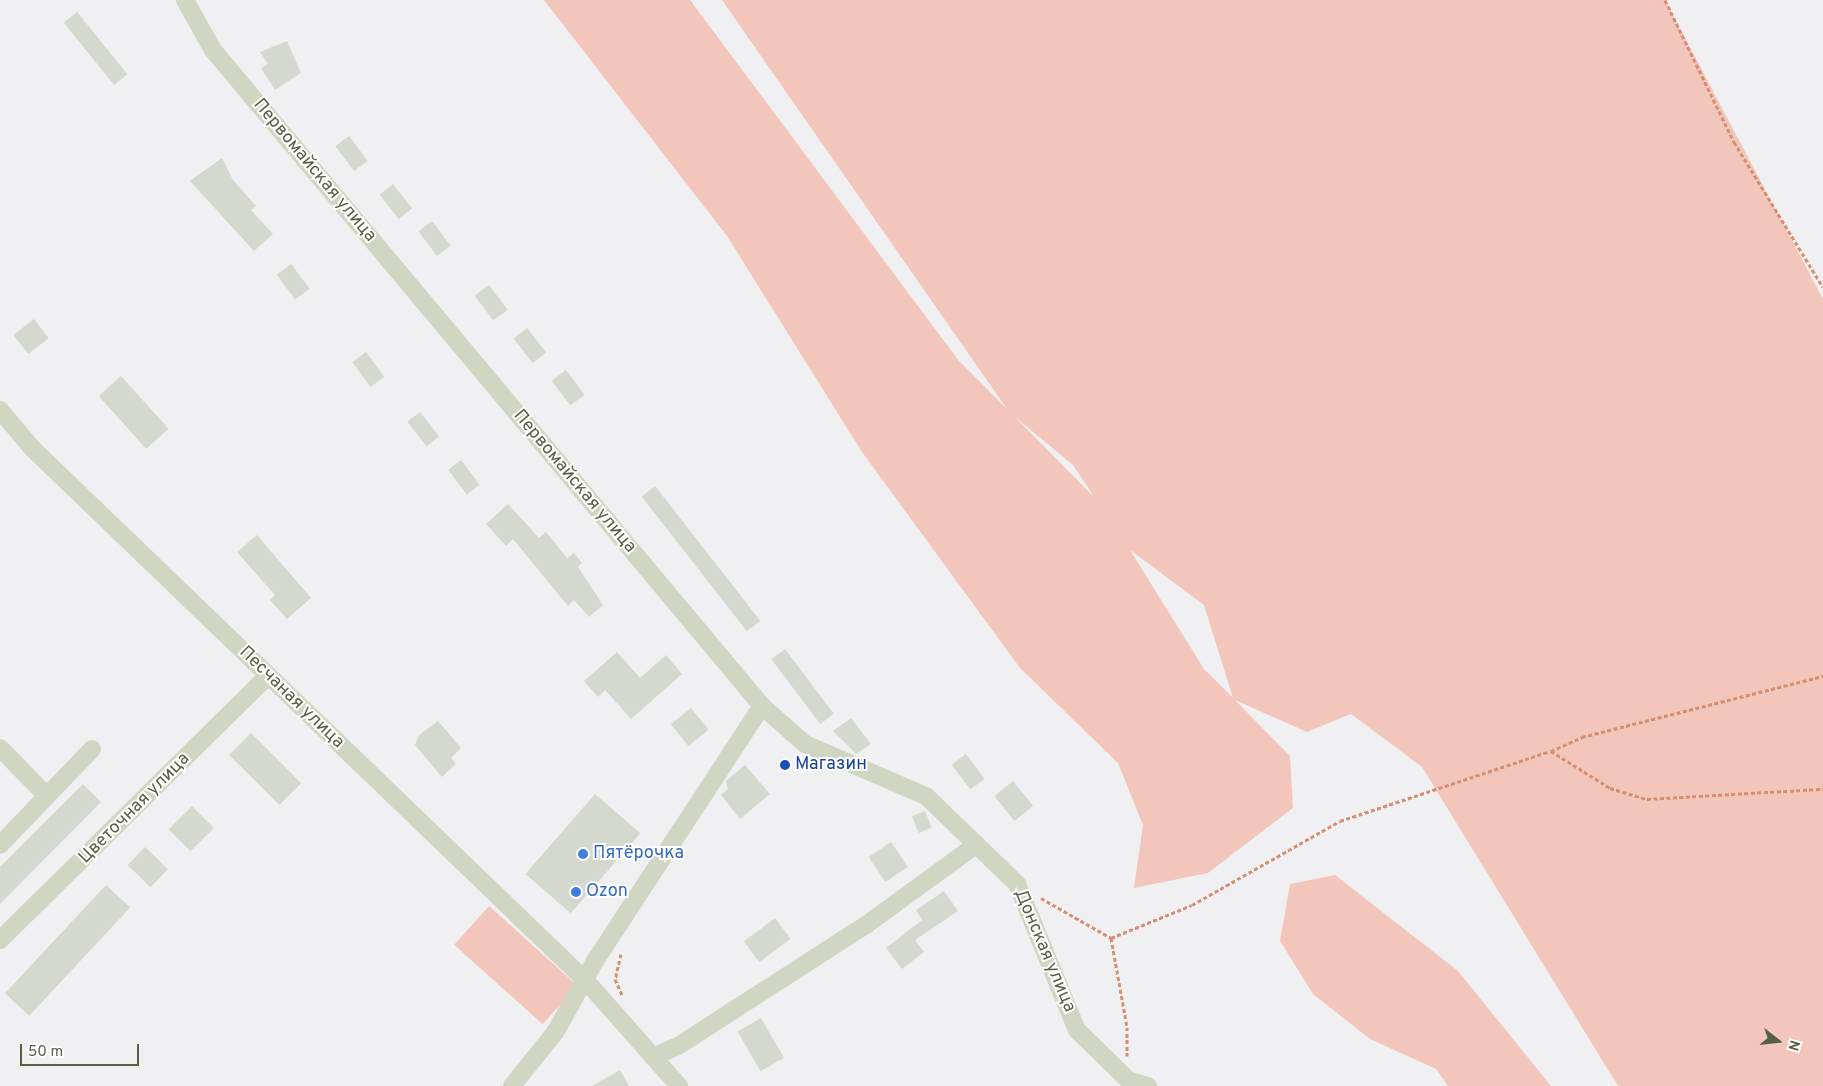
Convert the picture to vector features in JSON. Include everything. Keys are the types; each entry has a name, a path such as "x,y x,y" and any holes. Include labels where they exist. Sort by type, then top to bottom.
{"street":[{"name":"Первомайская улица","path":"185,0 213,50 762,706"},
{"name":"Песчаная улица","path":"0,410 33,450 587,982 678,1086"},
{"name":"Цветочная улица","path":"0,940 268,676"},
{"name":"Донская улица","path":"762,706 805,744 926,796 977,844 1017,884 1077,1030 1128,1080 1148,1086"},
{"path":"512,1086 587,982 595,961 762,706"},
{"path":"0,748 46,796"},
{"path":"0,845 92,749"},
{"path":"653,1057 678,1046 866,925 977,844"}],"path":[{"path":"1664,0 1734,142 1823,287"},
{"path":"1111,938 1192,905 1340,821 1551,751 1582,737 1823,676"},
{"path":"1551,751 1610,788 1647,799 1823,789"},
{"path":"1017,884 1111,938 1127,1026 1128,1080"},
{"path":"623,950 615,979 628,1002"}],"shaded area":[{"path":"544,0 690,0 959,361 1007,409 722,0 1665,0 1823,299 1823,1086 1618,1086 1422,767 1351,714 1307,732 1235,700 1290,756 1293,808 1208,873 1134,888 1143,825 1118,763 1020,668 862,452 727,236","holes":["1015,417 1073,465 1093,495 1092,495","1130,550 1204,605 1233,698 1204,669"]},
{"path":"1335,875 1458,971 1551,1086 1448,1086 1436,1069 1370,1039 1313,994 1280,941 1290,884"},
{"path":"489,906 577,986 543,1024 454,945"}],"building":[{"path":"77,12 127,74 114,85 64,23"},
{"path":"287,41 301,73 275,90 261,68 268,64 260,52"},
{"path":"349,136 368,161 354,171 335,146"},
{"path":"222,158 233,180 256,206 251,210 273,234 254,251 190,181"},
{"path":"393,184 412,208 399,219 380,194"},
{"path":"432,221 451,246 437,256 418,231"},
{"path":"291,264 310,289 295,300 277,275"},
{"path":"489,285 508,310 493,321 475,296"},
{"path":"34,319 49,338 28,354 14,335"},
{"path":"527,328 546,352 533,363 514,338"},
{"path":"366,352 384,377 370,387 352,362"},
{"path":"566,370 585,395 570,406 552,381"},
{"path":"121,376 169,429 146,449 99,396"},
{"path":"420,412 439,436 426,446 407,422"},
{"path":"461,460 480,485 467,494 448,470"},
{"path":"655,486 760,621 747,631 642,496"},
{"path":"508,504 539,538 546,532 567,558 574,553 582,563 578,567 603,605 589,617 574,600 568,606 513,539 506,546 486,524"},
{"path":"257,535 311,598 287,619 270,600 275,595 237,552"},
{"path":"785,649 834,714 820,724 771,659"},
{"path":"617,652 640,678 666,655 682,674 631,719 605,690 598,697 584,681"},
{"path":"691,708 709,730 688,746 671,724"},
{"path":"851,718 871,744 856,754 833,731"},
{"path":"438,721 461,748 451,758 456,764 442,777 415,745 419,735"},
{"path":"251,733 301,783 279,805 229,755"},
{"path":"966,754 985,779 970,790 952,765"},
{"path":"745,765 770,794 740,819 721,795 728,789 726,781"},
{"path":"1013,781 1033,806 1014,821 994,796"},
{"path":"83,784 101,802 0,904 0,867"},
{"name":"Пятёрочка","path":"595,794 640,833 571,913 525,874"},
{"path":"192,806 214,828 191,851 169,829"},
{"path":"925,811 932,828 919,833 912,816"},
{"path":"891,842 908,867 885,882 869,857"},
{"path":"145,847 168,869 151,887 128,865"},
{"path":"106,885 130,908 29,1016 5,993"},
{"path":"944,891 958,911 915,940 924,952 902,969 886,948 922,920 916,910"},
{"path":"775,918 791,939 760,962 744,941"},
{"path":"761,1018 784,1058 761,1071 738,1032"},
{"path":"620,1070 629,1086 592,1086"}],"place":[{"name":"Магазин","path":"785,765"},
{"name":"Пятёрочка","path":"583,854"},
{"name":"Ozon","path":"576,892"}]}
